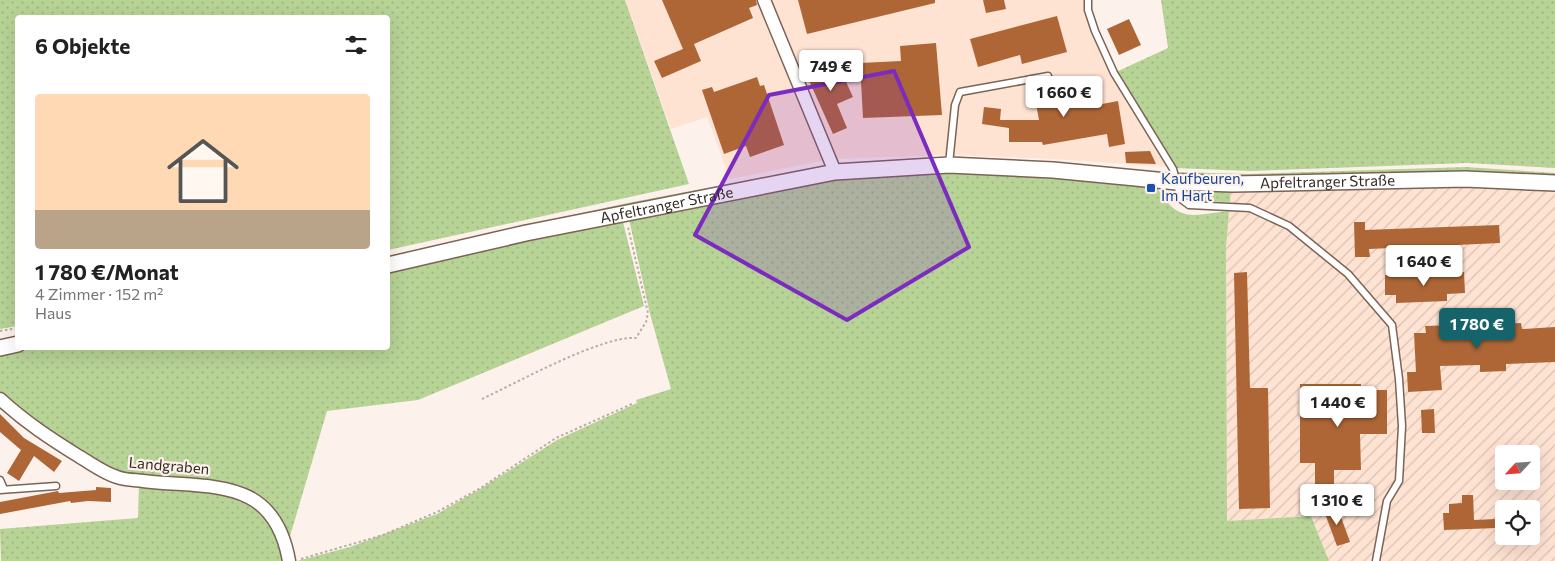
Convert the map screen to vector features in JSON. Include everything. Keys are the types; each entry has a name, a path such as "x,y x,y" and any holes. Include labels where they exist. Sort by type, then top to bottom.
{"street":[{"path":"764,0 836,172"},
{"name":"Apfeltranger Straße","path":"390,265 526,233 836,172 949,166 1053,170 1178,182 1232,184 1465,179 1555,183"},
{"path":"0,348 15,345"},
{"name":"Landgraben","path":"0,399 24,421 103,471 118,478 206,485 228,488 247,494 264,507 276,523 295,560"}],"lane":[{"path":"1088,0 1088,10 1095,31 1114,73 1173,169 1181,199 1189,205 1250,208 1289,226 1348,274 1392,325 1399,379 1401,416 1399,482 1387,501 1376,561"},
{"path":"949,166 955,105 960,92 1048,76"},
{"path":"0,480 2,489 56,486"}],"path":[{"path":"482,399 573,356 623,337 636,338 646,322 648,313 625,214"},
{"path":"0,331 15,328"},
{"path":"295,560 383,535 437,512 479,489 556,438 634,403"}],"highlighted area":[{"path":"894,71 969,247 847,320 695,235 769,95"}],"shaded area":[{"path":"625,0 1087,0 1094,32 1170,167 1054,159 951,155 831,159 730,179 707,117 671,129"},
{"path":"1466,184 1555,188 1555,561 1329,561 1311,516 1227,521 1226,247 1231,189"}],"green space":[{"path":"0,0 625,0 689,184 390,250 390,15 15,15 15,326 0,329"},
{"path":"1161,0 1555,0 1555,168 1467,163 1250,171 1174,168 1116,72 1168,48"},
{"path":"1466,167 1555,173 1555,179 1179,178 1177,172 1249,174"},
{"path":"797,171 798,176 390,262 390,256 627,203"},
{"path":"952,171 1053,174 1156,186 1164,198 1179,212 1195,215 1229,211 1226,247 1227,521 1311,516 1329,561 297,561 350,547 437,514 557,440 637,403 636,400 671,389 650,314 629,219 836,176"},
{"path":"1186,187 1231,189 1230,202 1193,201 1186,194"},
{"path":"622,218 644,306 418,400 327,411 288,543 249,493 119,476 68,446 0,393 0,351 15,349 390,350 390,270"},
{"path":"139,483 246,497 275,524 286,561 1,561 0,529 138,518"}],"building":[{"path":"662,0 756,0 757,5 749,8 753,18 694,44 701,61 662,78 654,61 683,49"},
{"path":"798,0 935,0 935,3 807,34"},
{"path":"983,0 1004,0 1006,9 986,13"},
{"path":"1057,16 1067,52 1022,64 1020,55 978,67 970,39"},
{"path":"1129,19 1141,45 1119,55 1107,29"},
{"path":"936,43 942,115 863,118 860,63 901,61 900,46"},
{"path":"832,59 834,64 837,62 853,97 837,104 847,128 833,134 807,76 817,71 814,64"},
{"path":"757,77 760,86 764,85 784,145 750,157 746,146 724,154 702,90 712,87 714,92"},
{"path":"1088,84 1090,95 1100,94 1102,104 1118,101 1125,144 1109,147 1107,134 1043,145 1042,142 1009,142 1009,128 982,124 984,107 1001,109 1000,120 1039,120 1034,93"},
{"path":"1150,151 1156,164 1126,163 1125,152"},
{"path":"1354,222 1365,222 1365,230 1499,225 1500,243 1369,249 1370,257 1355,257"},
{"path":"1247,272 1250,388 1268,388 1270,508 1239,509 1234,273"},
{"path":"1464,272 1465,293 1447,294 1447,301 1396,303 1396,295 1385,295 1385,275"},
{"path":"1521,323 1522,329 1555,327 1555,362 1506,364 1506,371 1480,372 1480,365 1440,366 1442,390 1408,392 1407,372 1416,372 1414,333 1426,333 1425,326"},
{"path":"1300,384 1361,384 1361,390 1387,390 1387,434 1360,434 1361,470 1334,470 1334,495 1315,495 1315,463 1300,463"},
{"path":"1434,409 1435,433 1422,433 1421,410"},
{"path":"0,414 24,438 62,461 54,472 34,456 19,481 7,473 21,450 0,432"},
{"path":"96,487 111,488 111,502 88,501 71,503 70,501 0,514 0,502 58,491 59,493 96,490"},
{"path":"1462,495 1473,495 1474,520 1495,519 1495,528 1444,530 1443,513 1449,513 1449,504 1462,503"},
{"path":"1337,506 1350,542 1337,546 1324,511"}],"place":[{"name":"Kaufbeuren, Im Hart","path":"1151,188"}]}
